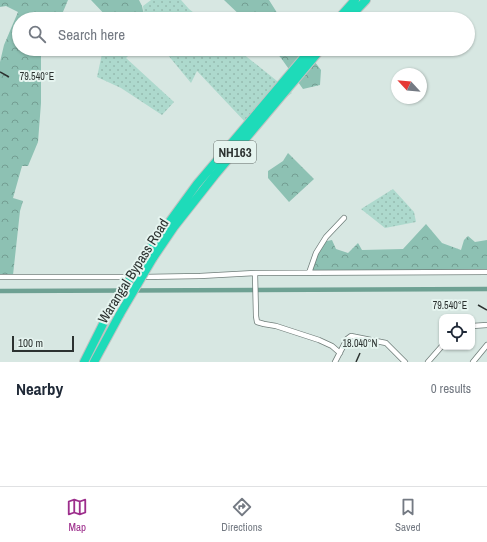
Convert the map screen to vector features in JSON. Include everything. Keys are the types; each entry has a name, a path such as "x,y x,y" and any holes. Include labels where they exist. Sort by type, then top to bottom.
{"highway":[{"path":"344,12 355,0"},
{"path":"355,12 366,0"},
{"name":"NH163","path":"150,256 198,184 305,56"},
{"name":"Warangal Bypass Road","path":"84,362 110,310 150,256 215,175 316,56"},
{"name":"Warangal Bypass Road","path":"94,362 150,256"}],"street":[{"path":"309,273 316,254 326,237 344,218"},
{"path":"0,277 200,276 255,273 487,272"},
{"path":"255,273 257,322 276,326 319,340 332,346 340,353"},
{"path":"475,326 487,325"},
{"path":"335,362 349,336 386,343 405,362"},
{"path":"473,362 487,345"},
{"path":"428,362 439,349"}],"green space":[{"path":"0,0 68,0 63,12 18,12 6,6 0,7"},
{"path":"91,0 139,0 143,12 102,12"},
{"path":"151,0 181,0 193,12 144,12 143,6"},
{"path":"224,0 269,0 277,12 237,12"},
{"path":"12,26 12,56 41,56 41,103 38,142 28,166 22,166 13,198 23,201 20,211 13,275 0,275 0,62 4,45"},
{"path":"102,56 128,56 126,58 174,102 162,115 121,88 97,77"},
{"path":"169,56 246,56 292,93 248,125 197,71 191,83"},
{"path":"279,56 310,56 321,70 320,85 303,89"},
{"path":"288,153 314,179 289,202 268,178 268,171 283,161"},
{"path":"393,189 414,212 416,222 385,228 361,209"},
{"path":"426,224 442,243 461,250 464,240 468,236 475,242 487,240 487,270 311,271 315,250 322,242 332,240 336,249 348,253 358,243 362,250 403,249"}],"waterway":[{"path":"0,291 487,289"}]}
